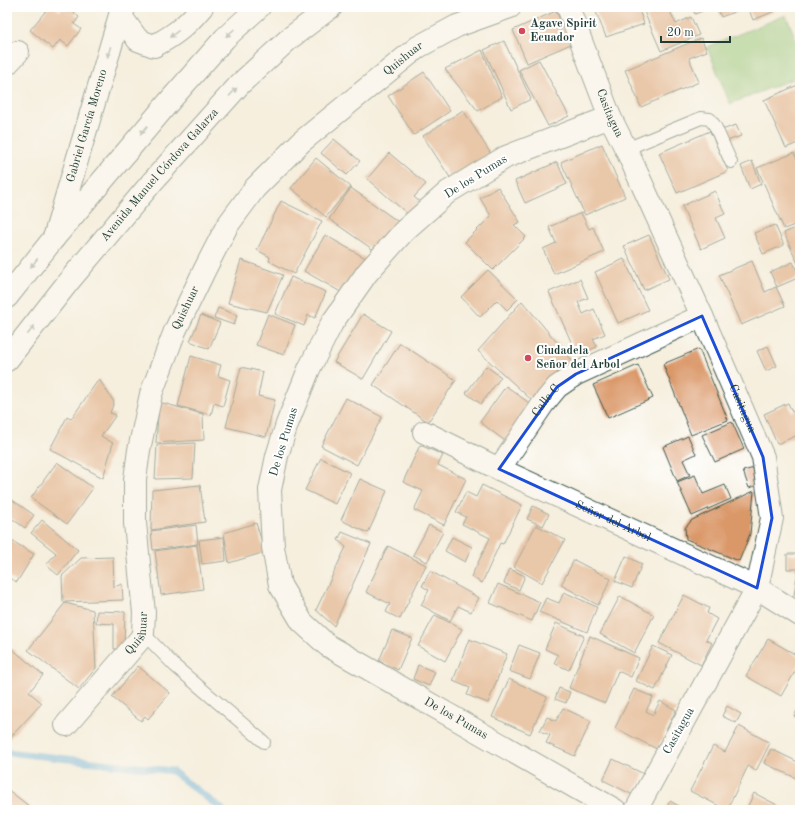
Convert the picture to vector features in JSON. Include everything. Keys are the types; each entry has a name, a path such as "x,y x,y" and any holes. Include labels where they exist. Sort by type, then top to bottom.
{"street":[{"name":"Gabriel García Moreno","path":"123,11 138,40 154,46 171,37 202,7"},
{"path":"7,298 54,238 178,91 225,38 259,7"},
{"name":"Avenida Manuel Córdova Galarza","path":"7,360 74,275 153,181 240,84 290,38 331,7"},
{"name":"Quishuar","path":"66,726 141,638 143,633 144,613 135,523 135,479 151,394 175,331 227,226 255,188 301,142 418,47 457,26 510,7"},
{"name":"Casitagua","path":"568,7 610,117 702,316 763,458 772,518 757,588 636,810"},
{"name":"Gabriel García Moreno","path":"54,238 123,11"},
{"name":"De los Pumas","path":"610,117 506,157 448,192 405,230 366,274 332,323 309,369 287,424 277,456 270,490 273,547 280,585 302,622 327,645 615,810"},
{"name":"Calle C","path":"499,469 543,404 557,387 576,374 702,316"},
{"name":"Señor del Arbol","path":"424,432 499,469 757,588 800,616"}],"lane":[{"path":"626,149 701,118 710,119 715,126 730,162"},
{"path":"143,633 175,666 264,742"}],"highlighted area":[{"path":"702,316 763,457 772,518 757,588 499,469 557,387 576,374"}],"green space":[{"path":"786,15 800,49 800,76 730,104 707,47"}],"building":[{"path":"49,7 55,7 60,11 63,7 79,7 74,13 79,17 74,24 81,29 68,46 60,40 53,49 30,30"},
{"path":"594,7 638,7 644,24 606,37"},
{"path":"642,7 668,7 676,24 691,17 699,35 661,51"},
{"path":"692,7 713,7 695,14"},
{"path":"717,7 747,7 721,17"},
{"path":"748,7 773,7 775,11 753,20"},
{"path":"556,11 571,44 527,63 513,30"},
{"path":"701,38 707,51 689,58 699,82 641,107 625,70"},
{"path":"504,41 531,99 511,109 484,50"},
{"path":"482,50 502,97 478,111 445,69"},
{"path":"539,60 569,116 548,126 519,70"},
{"path":"424,72 450,111 414,135 388,96"},
{"path":"800,84 800,142 786,148 764,100"},
{"path":"463,110 491,154 451,179 423,136"},
{"path":"736,125 741,136 727,141 722,130"},
{"path":"710,131 728,171 677,193 659,153"},
{"path":"334,139 360,161 347,175 321,153"},
{"path":"602,144 625,197 585,215 561,162"},
{"path":"389,153 426,184 414,197 421,203 410,216 367,179"},
{"path":"794,153 799,164 800,163 800,223 784,229 757,168"},
{"path":"316,158 351,187 326,217 291,188"},
{"path":"752,161 761,184 750,189 741,166"},
{"path":"557,162 567,184 525,203 515,181"},
{"path":"498,187 520,222 514,225 526,237 493,270 465,242 491,216 480,198"},
{"path":"351,188 400,223 378,253 329,219"},
{"path":"715,191 725,214 716,218 725,238 701,249 682,206"},
{"path":"281,201 322,221 294,274 269,261 270,257 257,250"},
{"path":"581,213 589,229 593,227 604,252 554,274 543,249 556,243 549,227"},
{"path":"775,225 784,245 763,254 754,233"},
{"path":"800,226 800,268 784,233"},
{"path":"325,235 367,259 346,295 304,271"},
{"path":"649,235 669,279 644,290 624,246"},
{"path":"624,259 648,310 618,323 595,272"},
{"path":"241,260 283,275 267,312 228,303"},
{"path":"752,261 765,292 776,287 785,306 741,325 719,275"},
{"path":"793,262 800,277 777,287 770,272"},
{"path":"488,270 518,299 507,310 497,300 480,317 461,297"},
{"path":"291,277 326,292 315,318 308,315 304,326 275,314"},
{"path":"580,279 588,298 578,302 583,314 594,309 605,334 593,339 597,347 577,355 549,292"},
{"name":"Ciudadela Señor del Arbol","path":"522,301 576,365 536,404 478,351"},
{"path":"218,308 237,315 234,325 214,318"},
{"path":"268,314 295,325 284,355 256,345"},
{"path":"363,314 391,331 363,379 334,362"},
{"path":"201,315 220,323 209,349 190,341"},
{"path":"400,343 456,380 428,422 373,385"},
{"path":"768,346 777,366 766,371 757,351"},
{"path":"699,349 728,420 691,435 663,364"},
{"path":"191,356 221,365 218,376 230,380 223,406 214,403 211,415 178,406"},
{"path":"638,365 653,398 608,418 593,385"},
{"path":"486,366 501,377 481,404 466,393"},
{"path":"241,367 263,372 258,396 275,400 266,437 226,427"},
{"path":"99,379 114,402 110,413 116,415 101,436 113,443 103,478 50,449 67,417 71,419"},
{"path":"506,386 536,408 509,444 480,422"},
{"path":"346,398 382,417 357,465 321,446"},
{"path":"159,402 203,414 204,440 156,443"},
{"path":"788,403 792,412 800,409 800,440 798,435 777,444 764,414"},
{"path":"732,422 744,449 715,462 702,435"},
{"path":"688,436 696,454 683,460 690,475 677,481 663,447"},
{"path":"195,443 193,478 155,479 157,445"},
{"path":"420,445 443,455 438,465 466,479 444,525 414,510 423,491 403,482"},
{"path":"321,458 350,473 335,504 305,490"},
{"path":"57,462 93,488 67,524 31,498"},
{"path":"754,468 760,484 749,488 743,471"},
{"path":"695,475 703,494 725,485 731,499 692,516 677,482"},
{"path":"360,479 387,491 368,533 341,520"},
{"path":"200,485 205,522 151,530 152,490"},
{"path":"482,485 522,505 503,544 500,543 482,583 471,577 490,538 462,524 466,517 456,512 466,492 476,497"},
{"path":"754,491 750,534 739,561 686,539 685,528 692,520"},
{"path":"8,497 34,515 25,528 7,515"},
{"path":"533,506 549,514 543,526 527,519"},
{"path":"42,520 78,550 58,575 46,565 56,553 31,533"},
{"path":"256,523 265,552 229,563 224,533"},
{"path":"196,525 198,544 153,550 151,531"},
{"path":"429,525 443,532 427,562 413,555"},
{"path":"536,525 565,540 542,583 514,567"},
{"path":"342,532 371,544 334,626 316,610 346,547 338,540"},
{"path":"224,537 226,561 202,564 199,540"},
{"path":"452,537 472,547 465,562 445,551"},
{"path":"7,538 34,554 17,582 7,577"},
{"path":"197,545 203,589 161,595 155,551"},
{"path":"388,546 426,565 400,619 386,612 390,604 366,592"},
{"path":"787,554 800,554 800,598 794,595 798,569 787,569"},
{"path":"626,556 642,564 632,588 615,581"},
{"path":"113,557 114,587 122,584 123,600 63,602 62,576 81,558"},
{"path":"574,560 611,579 598,605 561,585"},
{"path":"510,569 525,576 519,590 504,583"},
{"path":"430,571 479,598 471,612 458,606 450,621 421,605 429,590 422,586"},
{"path":"498,584 540,602 532,621 490,603"},
{"path":"564,592 597,607 587,632 539,612 546,598 559,603"},
{"path":"684,595 709,608 707,613 717,619 706,640 712,643 701,665 659,643"},
{"path":"620,596 654,615 634,653 600,634"},
{"path":"65,603 93,610 96,668 79,689 28,650"},
{"path":"97,611 125,612 124,649 114,649 114,624 96,623"},
{"path":"435,615 462,629 445,661 418,646"},
{"path":"556,623 584,636 569,670 554,663 558,655 545,649"},
{"path":"392,630 412,638 398,670 379,661"},
{"path":"590,636 639,658 631,677 618,671 605,703 569,688"},
{"path":"469,639 507,654 488,703 467,695 470,688 453,681"},
{"path":"768,639 800,657 800,663 781,696 746,676"},
{"path":"519,645 540,653 530,679 509,671"},
{"path":"653,646 672,655 655,690 636,681"},
{"path":"10,647 43,675 29,692 42,703 7,741 7,683 10,679 7,676 7,651"},
{"path":"418,665 435,672 429,686 413,679"},
{"path":"138,666 170,693 148,719 145,716 141,721 112,697"},
{"path":"509,679 547,697 530,734 492,717"},
{"path":"559,688 570,692 566,703 555,699"},
{"path":"634,689 653,697 646,711 653,715 660,701 676,710 657,749 615,728"},
{"path":"800,705 800,720 794,716"},
{"path":"727,706 741,714 736,723 722,716"},
{"path":"563,708 591,721 575,756 546,743 550,735 540,731 547,717 556,721"},
{"path":"739,726 770,743 756,771 748,766 727,810 690,791 713,746 725,752"},
{"path":"771,749 800,763 800,780 764,763"},
{"path":"613,759 644,774 633,795 603,780"},
{"path":"7,789 34,810 7,810"},
{"path":"754,793 787,810 746,810"},
{"path":"670,801 686,810 665,810"}],"waterway":[{"path":"7,752 172,771 223,810"}],"place":[{"name":"Agave Spirit Ecuador","path":"522,31"},
{"name":"Ciudadela Señor del Arbol","path":"528,358"}]}
